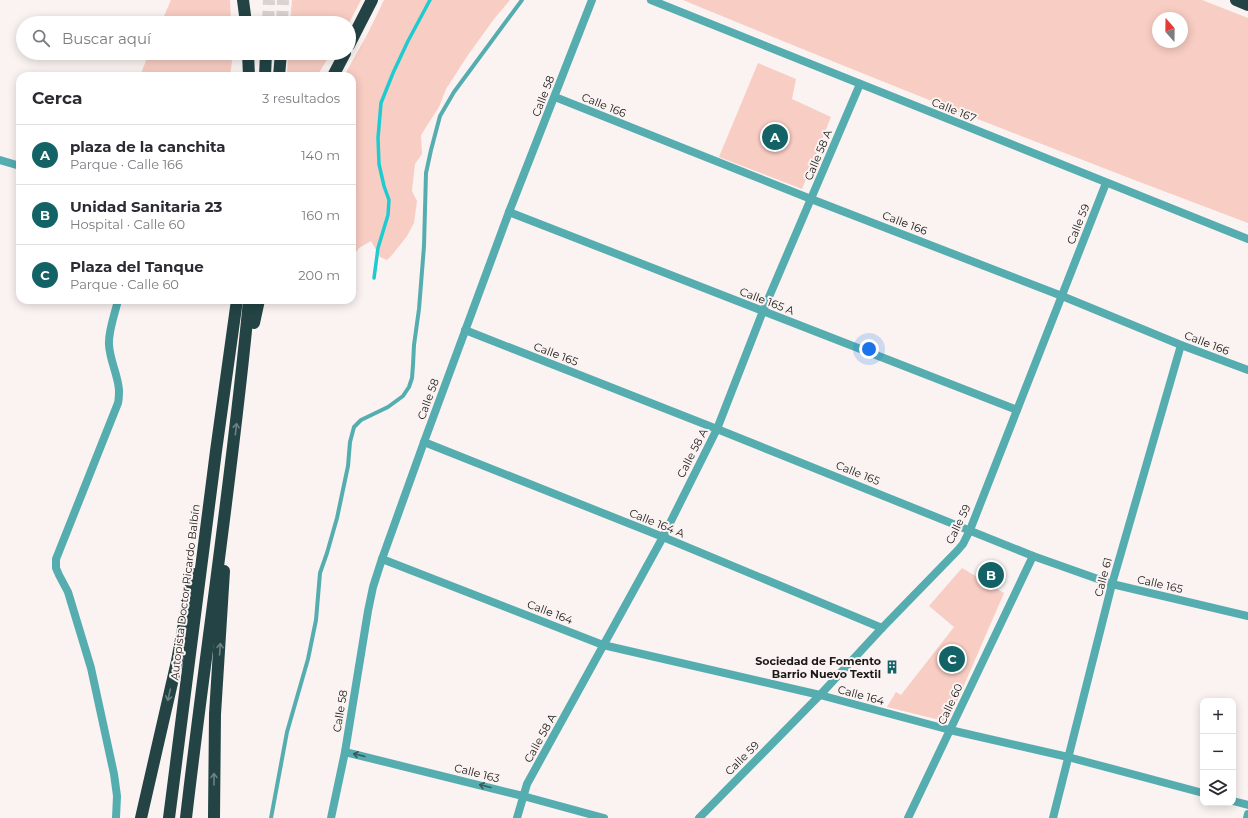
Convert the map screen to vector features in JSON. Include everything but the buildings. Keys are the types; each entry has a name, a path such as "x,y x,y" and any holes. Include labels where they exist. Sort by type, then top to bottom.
{"highway":[{"path":"243,0 245,16"},
{"path":"356,31 372,0"},
{"path":"1236,0 1248,5"},
{"path":"248,60 249,72"},
{"path":"265,72 266,60"},
{"path":"279,72 280,60"},
{"path":"335,72 341,60"},
{"path":"228,370 232,304"},
{"path":"228,370 236,304"},
{"path":"186,818 243,371 249,304"},
{"path":"243,371 258,304"},
{"name":"Autopista Doctor Ricardo Balbín","path":"169,818 216,451 228,370"},
{"path":"141,818 177,661 216,451"},
{"path":"214,818 216,714 231,468"}],"street":[{"name":"Calle 58","path":"331,818 345,752 368,611 373,587 382,558 509,212 592,0"},
{"name":"Calle 167","path":"651,0 1248,239"},
{"name":"Calle 58 A","path":"517,818 527,784 663,537 717,429 763,311 860,84"},
{"name":"Calle 166","path":"555,97 811,199 1062,296 1181,345 1248,370"},
{"path":"0,160 16,165"},
{"name":"Calle 59","path":"699,818 820,695 963,544 970,530 1106,183"},
{"name":"Calle 165 A","path":"509,212 1017,410"},
{"path":"116,818 117,796 115,781 91,668 68,592 58,575 56,559 118,403 118,385 109,344 110,332 117,304"},
{"name":"Calle 165","path":"465,330 1033,556 1112,584 1248,616"},
{"name":"Calle 61","path":"1053,818 1112,584 1181,345"},
{"name":"Calle 164 A","path":"424,442 663,537 882,628"},
{"name":"Calle 60","path":"908,818 1033,556"},
{"name":"Calle 164","path":"382,558 603,645 820,695 950,730 1068,758 1200,792"},
{"name":"Calle 163","path":"345,752 523,796 604,818"},
{"path":"1236,802 1248,805"},
{"path":"1247,818 1248,814"}],"lane":[{"path":"271,818 287,732 308,659 316,620 320,573 337,518 348,466 350,442 354,427 361,420 388,407 403,396 412,378 424,246 426,173 440,116 454,92 522,0"}],"shaded area":[{"path":"171,0 230,0 231,16 164,16"},
{"path":"292,0 361,0 353,16 291,16"},
{"path":"384,0 510,0 468,55 446,89 439,107 421,135 422,154 415,164 412,191 417,201 414,223 407,236 387,260 380,257 371,241 359,248 356,252 356,72 346,72 353,60 356,60 356,54"},
{"path":"683,0 1202,0 1248,18 1248,223 1035,142"},
{"path":"146,60 232,60 231,72 142,72"},
{"path":"288,60 327,60 319,72 287,72"},
{"path":"758,63 796,79 792,99 831,117 802,189 719,157"},
{"path":"962,568 1004,593 948,722 887,707 896,692 901,695 954,627 929,606"}],"waterway":[{"path":"374,278 378,248 388,215 389,200 379,164 378,138 381,103 408,41 430,0"}],"tunnel":[{"path":"268,16 269,0"},
{"path":"282,16 283,0"}],"place":[{"name":"plaza de la canchita","path":"775,137"},
{"name":"Unidad Sanitaria 23","path":"991,575"},
{"name":"Plaza del Tanque","path":"952,659"},
{"name":"Sociedad de Fomento Barrio Nuevo Textil","path":"892,667"}]}
